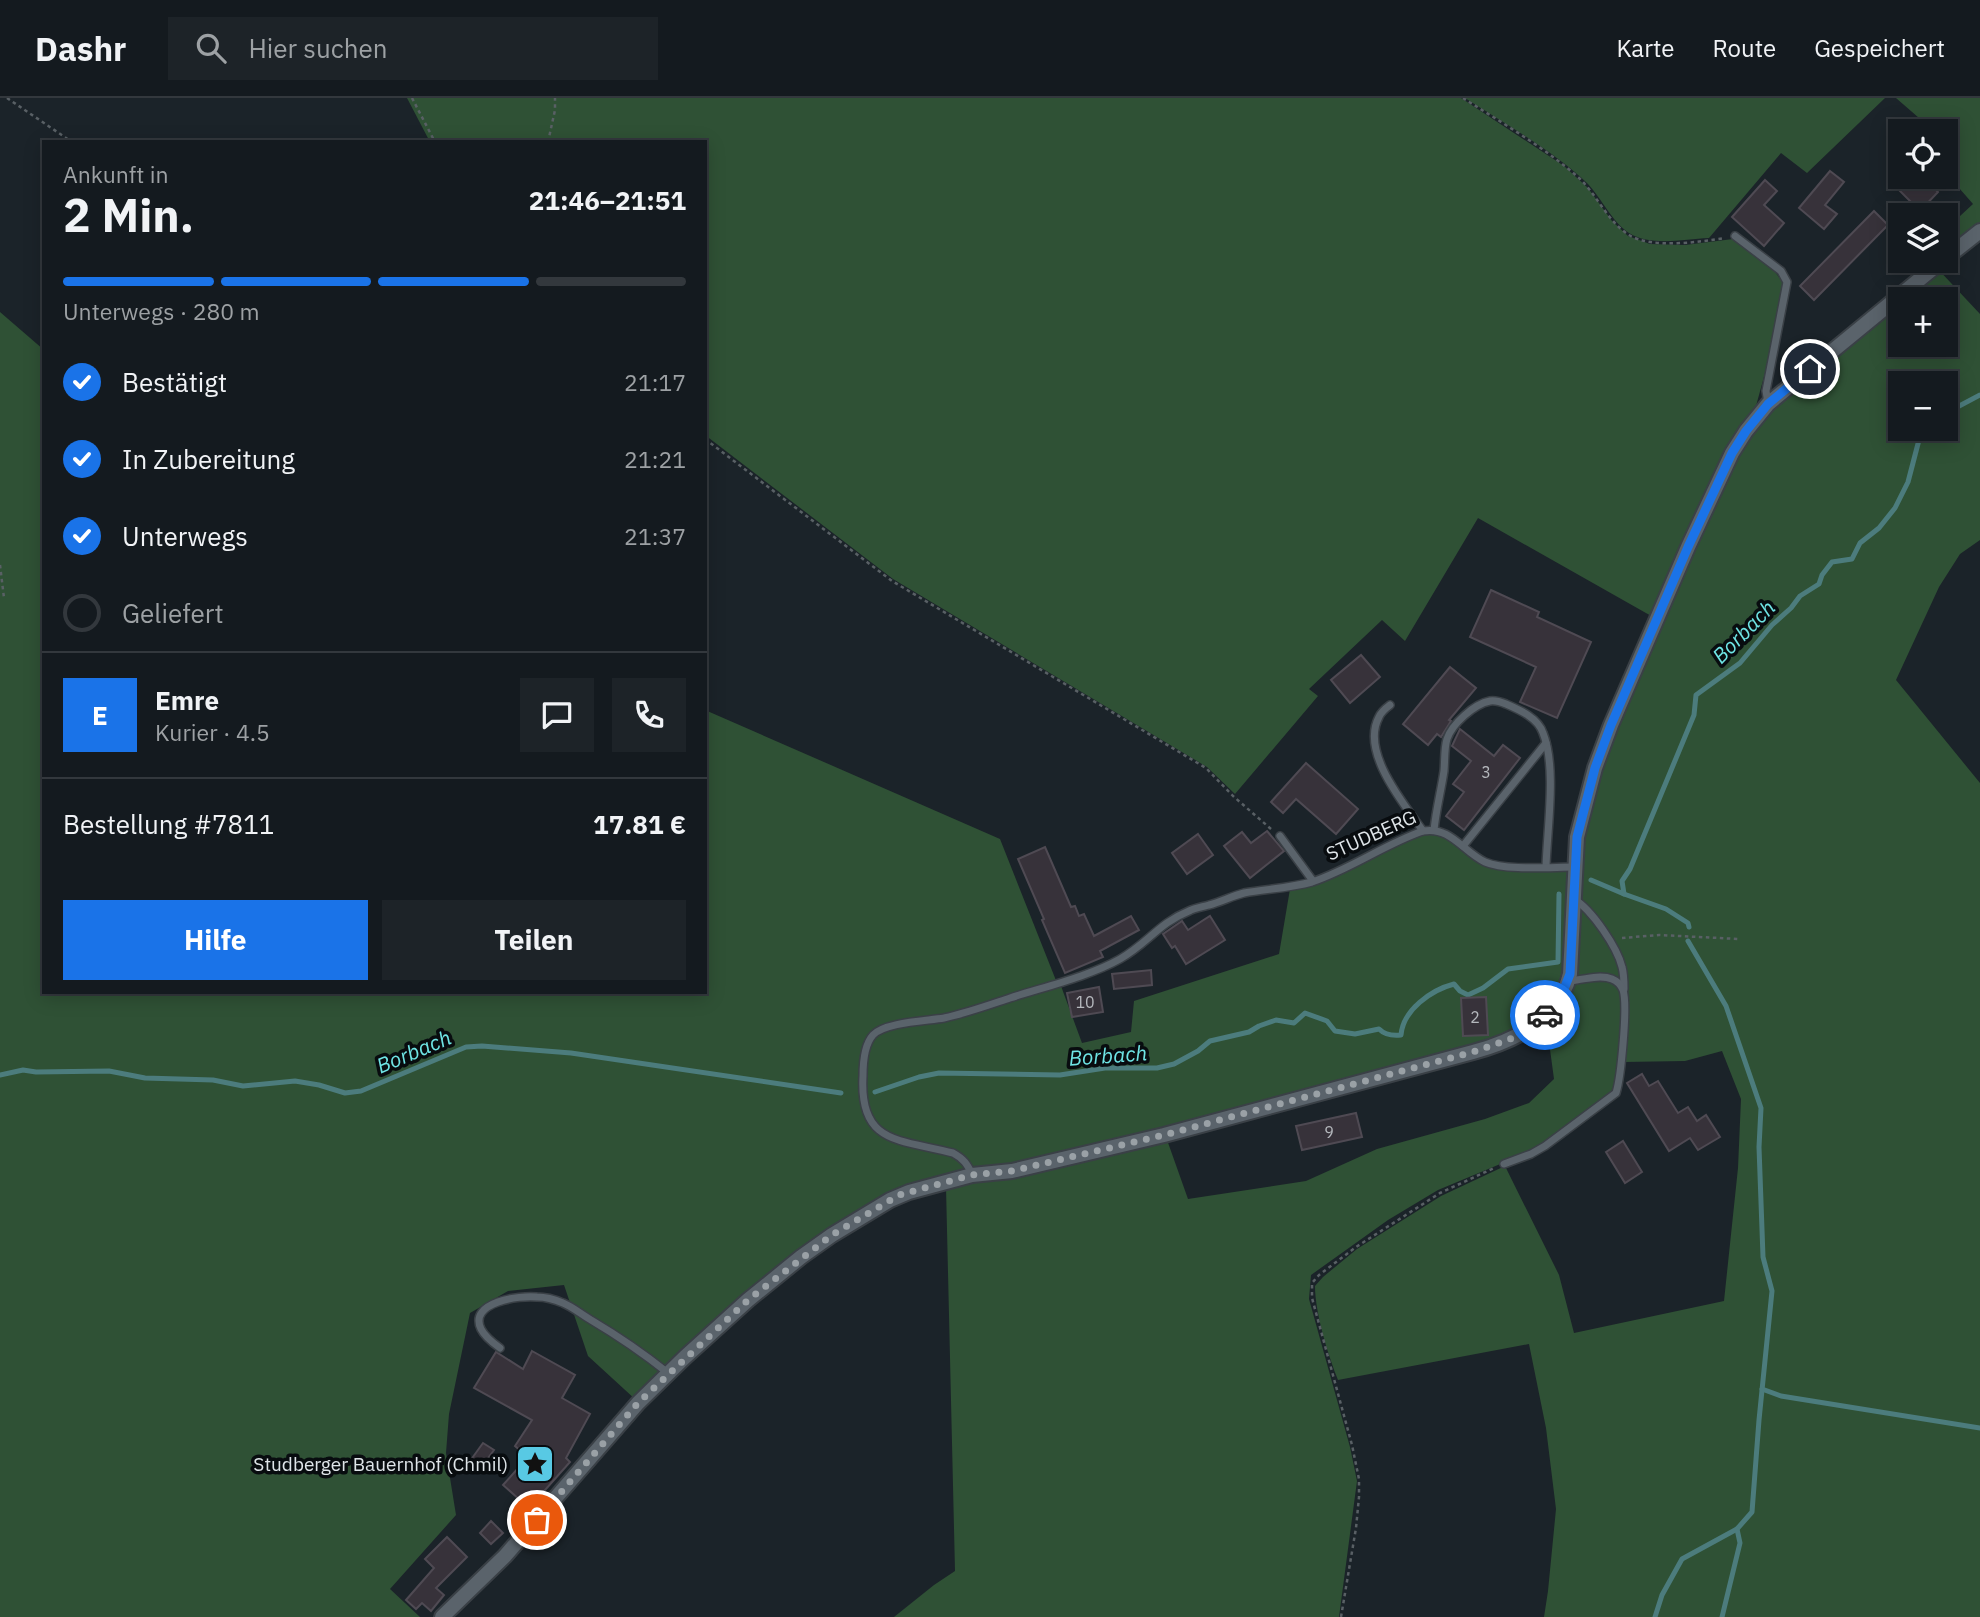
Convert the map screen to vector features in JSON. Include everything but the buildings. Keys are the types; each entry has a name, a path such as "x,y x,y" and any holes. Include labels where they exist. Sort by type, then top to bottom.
{"street":[{"path":"1958,248 1980,231"},
{"path":"442,1617 505,1556 638,1403 748,1300 832,1235 899,1195 972,1175 1012,1171 1151,1138 1499,1044 1527,1031 1544,1017 1558,1001 1568,981 1572,956 1577,837 1595,768 1688,547 1732,453 1768,404 1927,273"}],"lane":[{"path":"1735,236 1781,271 1787,282 1766,391 1768,404"},
{"path":"1434,830 1447,739 1467,714 1488,702 1498,701 1536,722 1543,731 1549,797 1546,867"},
{"path":"1390,705 1379,715 1376,726 1374,738 1378,755 1385,775 1423,831"},
{"path":"1463,846 1546,742"},
{"name":"STUDBERG","path":"972,1175 966,1161 961,1157 888,1136 870,1121 863,1096 863,1072 867,1048 877,1032 988,1006 1105,966 1136,949 1168,920 1191,910 1245,893 1294,887 1313,881 1423,831 1444,833 1481,860 1491,864 1574,867"},
{"path":"1280,836 1313,881"},
{"path":"1504,1164 1545,1146 1616,1093 1622,1062 1622,966 1608,939 1585,906 1574,899"},
{"path":"1568,981 1607,977 1619,983 1624,995"},
{"path":"500,1349 481,1330 481,1314 499,1301 537,1296 563,1303 640,1351 668,1374"}],"path":[{"path":"7,98 69,140"},
{"path":"412,98 434,140"},
{"path":"548,140 555,98"},
{"path":"1463,98 1564,165 1589,187 1629,235 1650,243 1707,241 1735,236"},
{"path":"707,441 892,581 1206,768 1280,836"},
{"path":"0,565 4,598"},
{"path":"1608,939 1659,935 1739,939"},
{"path":"1341,1617 1356,1528 1359,1479 1312,1298 1312,1283 1356,1247 1440,1193 1504,1164"}],"green space":[{"path":"407,98 1461,98 1564,166 1588,188 1612,221 1628,236 1650,244 1685,245 1733,239 1768,264 1783,284 1768,362 1756,406 1714,477 1653,617 1478,518 1405,641 1382,620 1309,689 1318,696 1235,794 1207,767 893,579 707,437 707,140 429,140"},
{"path":"1465,98 1885,98 1807,173 1781,153 1709,238 1658,241 1629,233 1617,223 1588,184 1575,172 1529,138"},
{"path":"1896,98 1980,98 1980,229 1958,246 1958,218 1973,204 1958,187 1958,119 1920,119"},
{"path":"1929,273 1942,273 1955,287 1913,287"},
{"path":"1958,290 1980,314 1980,540 1960,554 1939,587 1896,680 1980,783 1980,1617 1544,1617 1556,1509 1546,1428 1529,1344 1338,1380 1317,1309 1315,1286 1357,1249 1441,1196 1505,1166 1559,1275 1574,1333 1724,1301 1738,1168 1741,1099 1722,1051 1685,1061 1623,1062 1626,998 1613,978 1571,980 1583,840 1599,770 1725,479 1750,437 1773,407 1888,308 1888,357 1958,357"},
{"path":"0,312 42,348 42,994 707,994 707,711 1000,839 1057,983 876,1030 859,1073 861,1097 867,1118 878,1132 893,1140 945,1152 959,1160 970,1174 887,1194 636,1400 588,1356 564,1285 508,1291 470,1313 449,1414 446,1453 456,1515 390,1589 420,1617 0,1617"},
{"path":"1433,833 1449,838 1480,861 1572,869 1570,956 1556,1001 1514,1036 1164,1132 973,1173 962,1155 895,1136 875,1124 866,1105 866,1062 872,1041 878,1034 966,1015 1061,986 1082,1043 1131,1032 1134,1001 1279,954 1290,889 1358,865 1412,838"},
{"path":"1607,978 1622,989 1620,1062 1613,1093 1543,1144 1438,1190 1388,1220 1311,1275 1309,1299 1357,1481 1339,1617 894,1617 955,1571 946,1187 1166,1137 1188,1199 1306,1181 1377,1149 1485,1119 1529,1103 1554,1079 1549,1042 1537,1025 1568,983"}],"waterway":[{"name":"Borbach","path":"1958,407 1980,395"},
{"name":"Borbach","path":"1591,880 1624,894 1622,881 1630,869 1694,715 1696,695 1740,663 1800,596 1819,584 1832,562 1852,559 1860,543 1879,528 1895,508 1908,482 1919,441"},
{"name":"Borbach","path":"875,1092 939,1073 1060,1075 1105,1068 1157,1068 1174,1064 1210,1041 1249,1032 1276,1020 1294,1023 1305,1013 1327,1021 1335,1031 1355,1034 1379,1029 1389,1035 1401,1035 1413,1009 1436,991 1454,984 1468,995 1483,988 1508,969 1558,962 1559,894"},
{"path":"1624,894 1666,909 1688,923 1689,927"},
{"path":"1655,1617 1662,1595 1682,1559 1737,1529 1752,1512 1772,1291 1763,1257 1759,1147 1761,1108 1726,1006 1688,941"},
{"name":"Borbach","path":"0,1075 23,1070 109,1071 145,1078 213,1080 243,1086 295,1081 345,1093 361,1091 466,1047 482,1046 571,1053 841,1093"},
{"path":"1762,1389 1781,1396 1980,1428"},
{"path":"1722,1617 1740,1543 1737,1529"}],"way so far":[{"path":"537,1520 638,1403 748,1300 832,1235 899,1195 972,1175 1012,1171 1164,1135 1473,1052 1516,1037 1545,1015"}],"place":[{"name":"Studberger Bauernhof (Chmil)","path":"535,1464"}],"route":[{"path":"1545,1015 1562,994 1570,974 1577,837 1584,803 1611,725 1732,453 1768,404 1810,369"}]}
